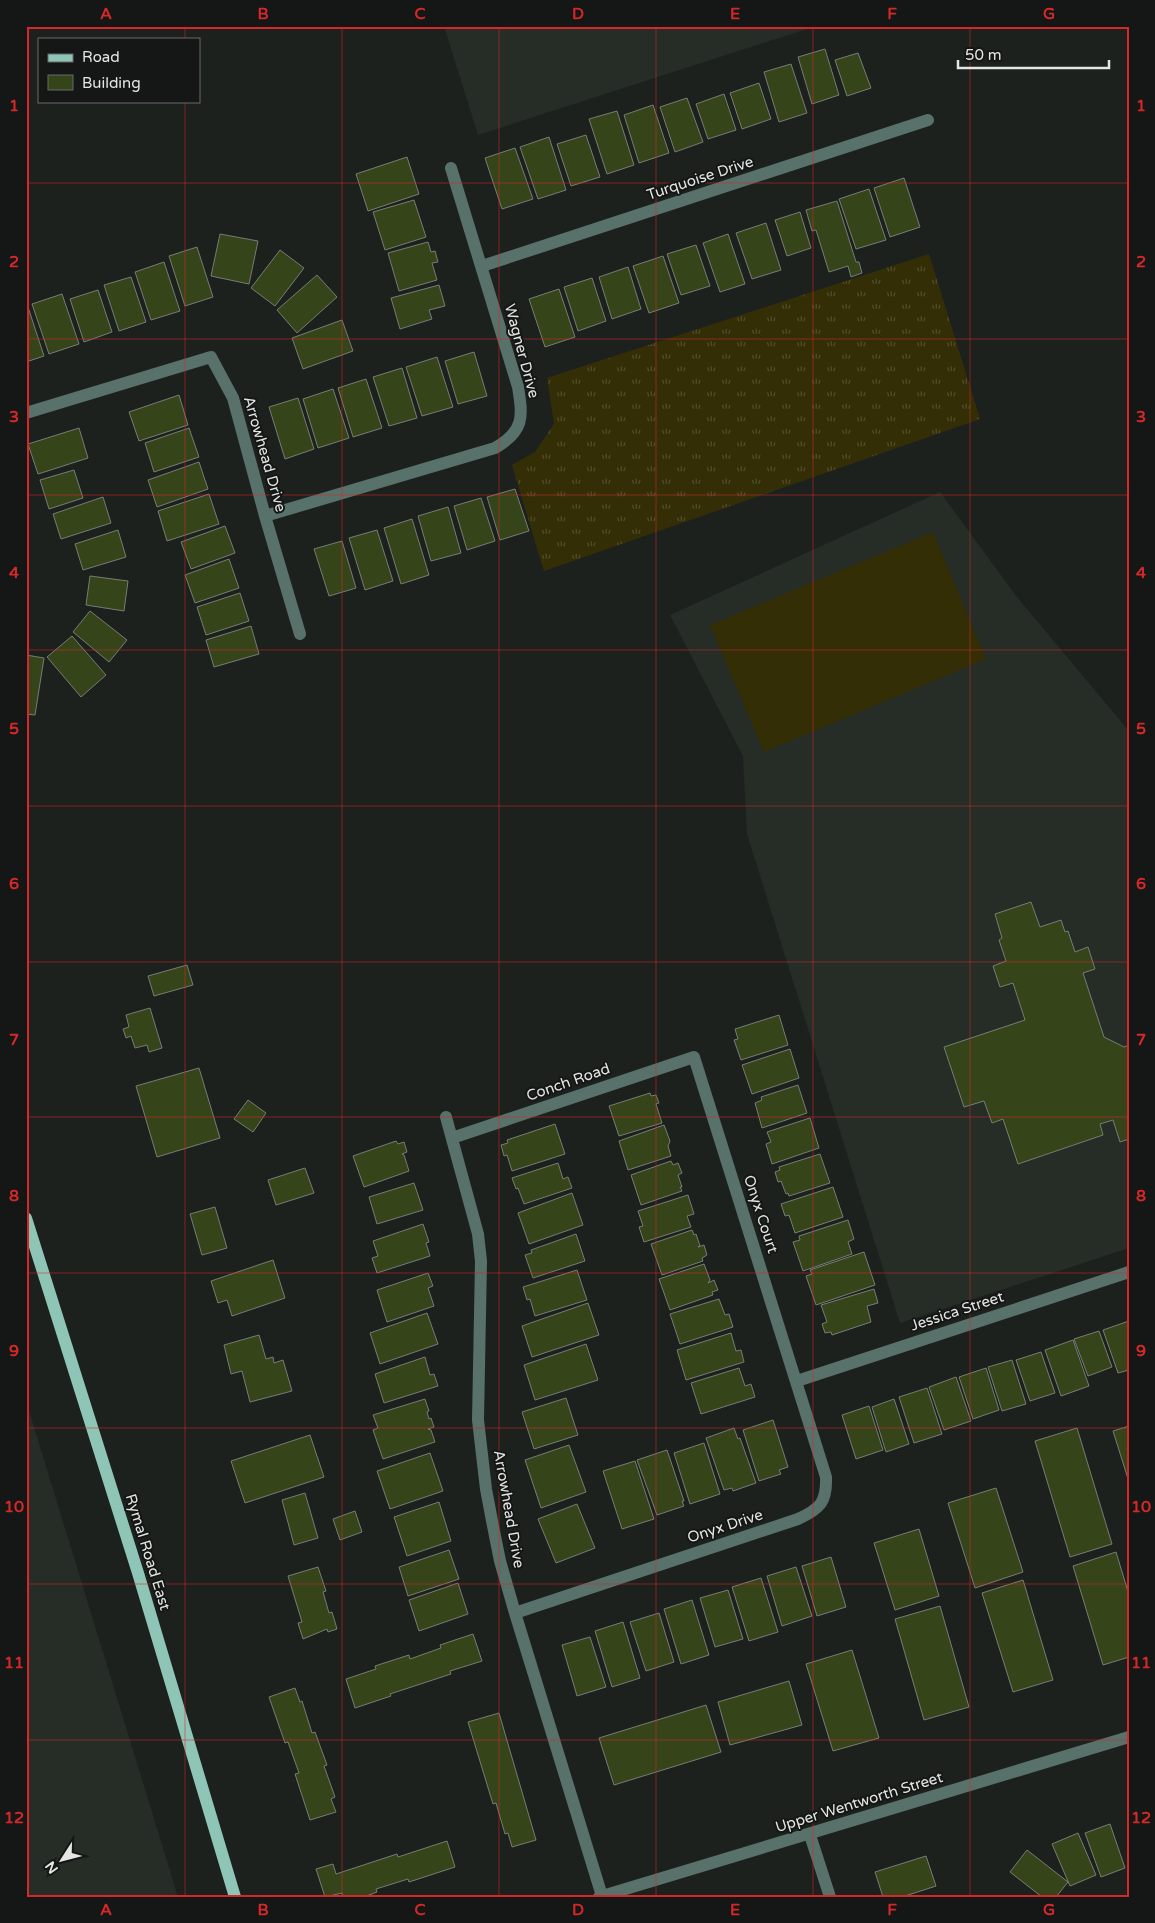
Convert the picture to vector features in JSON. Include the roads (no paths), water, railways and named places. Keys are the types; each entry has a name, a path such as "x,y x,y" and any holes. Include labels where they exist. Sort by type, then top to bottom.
{"main road":[{"name":"Rymal Road East","path":"26,1218 138,1573 235,1897"}],"street":[{"name":"Turquoise Drive","path":"482,266 928,120"},
{"name":"Wagner Drive","path":"265,516 495,448 510,439 519,424 522,410 518,387 451,168"},
{"name":"Arrowhead Drive","path":"26,413 212,357 233,398 300,634"},
{"name":"Conch Road","path":"452,1138 694,1057"},
{"name":"Onyx Court","path":"694,1057 796,1382"},
{"name":"Arrowhead Drive","path":"446,1117 478,1234 481,1261 478,1420 486,1488 500,1561 601,1896"},
{"name":"Jessica Street","path":"796,1382 1129,1272"},
{"name":"Onyx Drive","path":"515,1613 798,1519 821,1505 826,1488 826,1477 796,1382"},
{"name":"Upper Wentworth Street","path":"601,1896 1129,1737"},
{"path":"810,1834 830,1897"}]}
